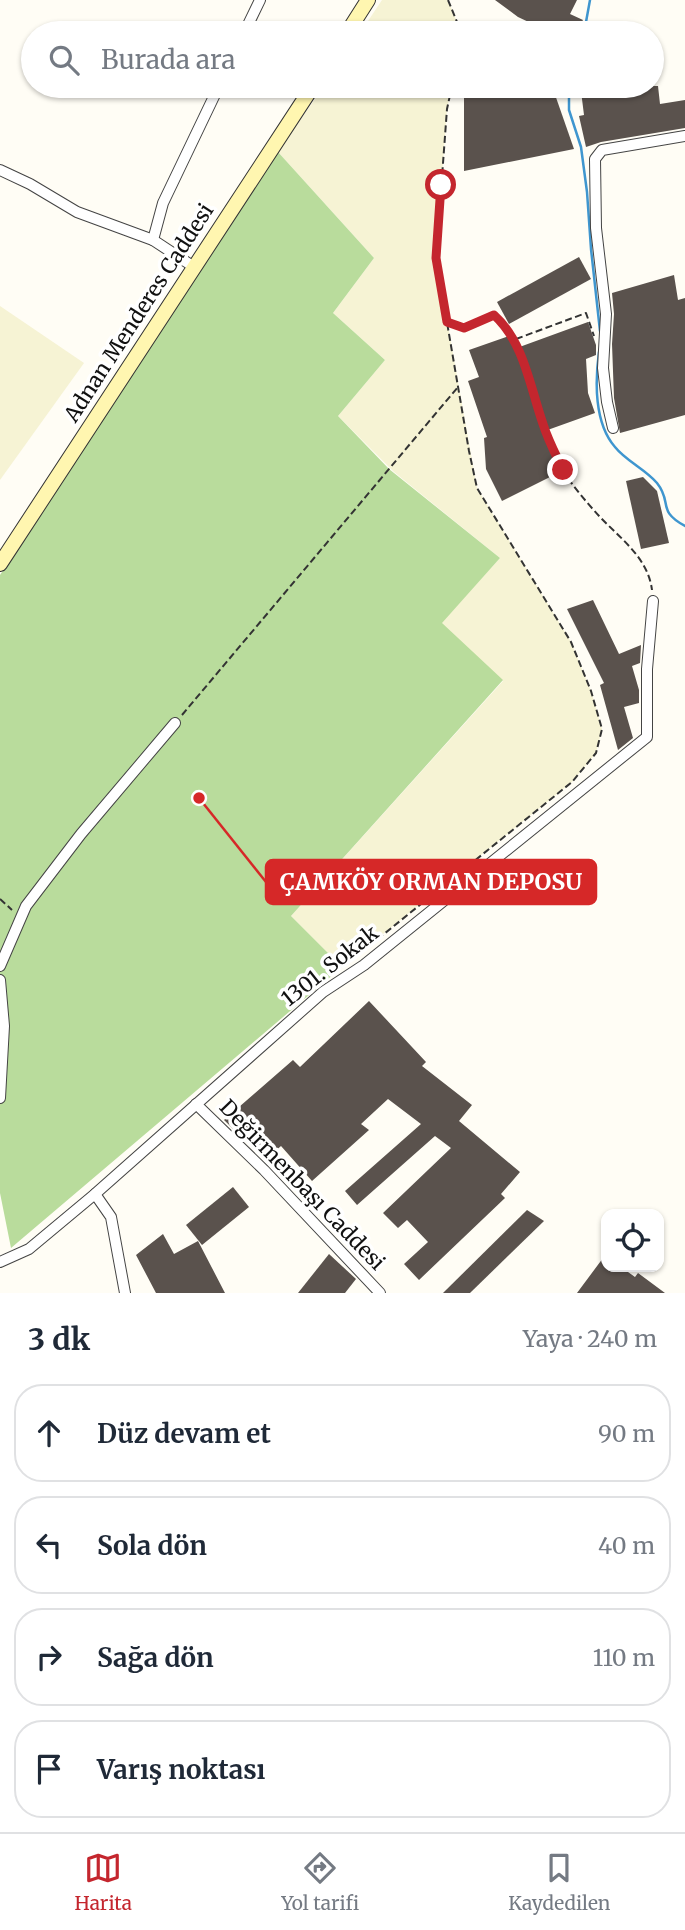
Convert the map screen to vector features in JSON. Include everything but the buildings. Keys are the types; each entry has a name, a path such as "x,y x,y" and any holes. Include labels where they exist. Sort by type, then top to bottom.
{"street":[{"path":"250,21 260,0"},
{"path":"354,21 368,0"},
{"path":"153,240 163,203 213,98"},
{"name":"Adnan Menderes Caddesi","path":"0,564 305,98"},
{"path":"613,428 603,368 606,314 596,228 595,159 602,150 685,136"},
{"path":"0,170 77,212 153,240 194,267"},
{"name":"1301. Sokak","path":"0,1262 29,1249 323,992 363,965 647,737 653,601"},
{"path":"0,966 26,906 81,834 175,723"},
{"path":"0,980 4,1026 0,1098"},
{"name":"Değirmenbaşı Caddesi","path":"196,1104 264,1170 380,1293"},
{"path":"95,1194 111,1217 125,1293"}],"path":[{"path":"449,0 457,21"},
{"path":"352,960 572,782 596,753 602,729 591,691 571,642 477,488 436,258 449,98"},
{"path":"515,340 586,313 596,342 605,341"},
{"path":"447,322 464,328 494,315 505,325 515,340 544,428 563,470 598,515 633,549 650,575 653,601"},
{"path":"175,723 458,387"},
{"path":"0,899 21,918"}],"shaded area":[{"path":"382,0 448,0 457,21 368,21"},
{"path":"316,98 449,98 436,258 477,488 571,642 591,691 602,729 596,753 572,782 342,967 291,916 503,681 441,623 500,558 394,472 338,416 385,360 333,313 374,258 278,152"},
{"path":"0,306 84,363 0,480"}],"green space":[{"path":"278,152 374,258 333,313 385,360 338,416 389,469 500,558 442,623 503,680 291,916 342,967 11,1248 0,1193 0,575"}],"waterway":[{"path":"586,21 590,0"},
{"path":"569,98 569,110 581,147 587,192 600,331"},
{"path":"599,352 598,401 608,437 619,452 657,483 668,511 685,526"}],"place":[{"name":"ÇAMKÖY ORMAN DEPOSU","path":"199,798"}],"route":[{"path":"441,185 436,258 447,322 464,328 494,315 505,325 515,340 544,428 563,470"}]}
